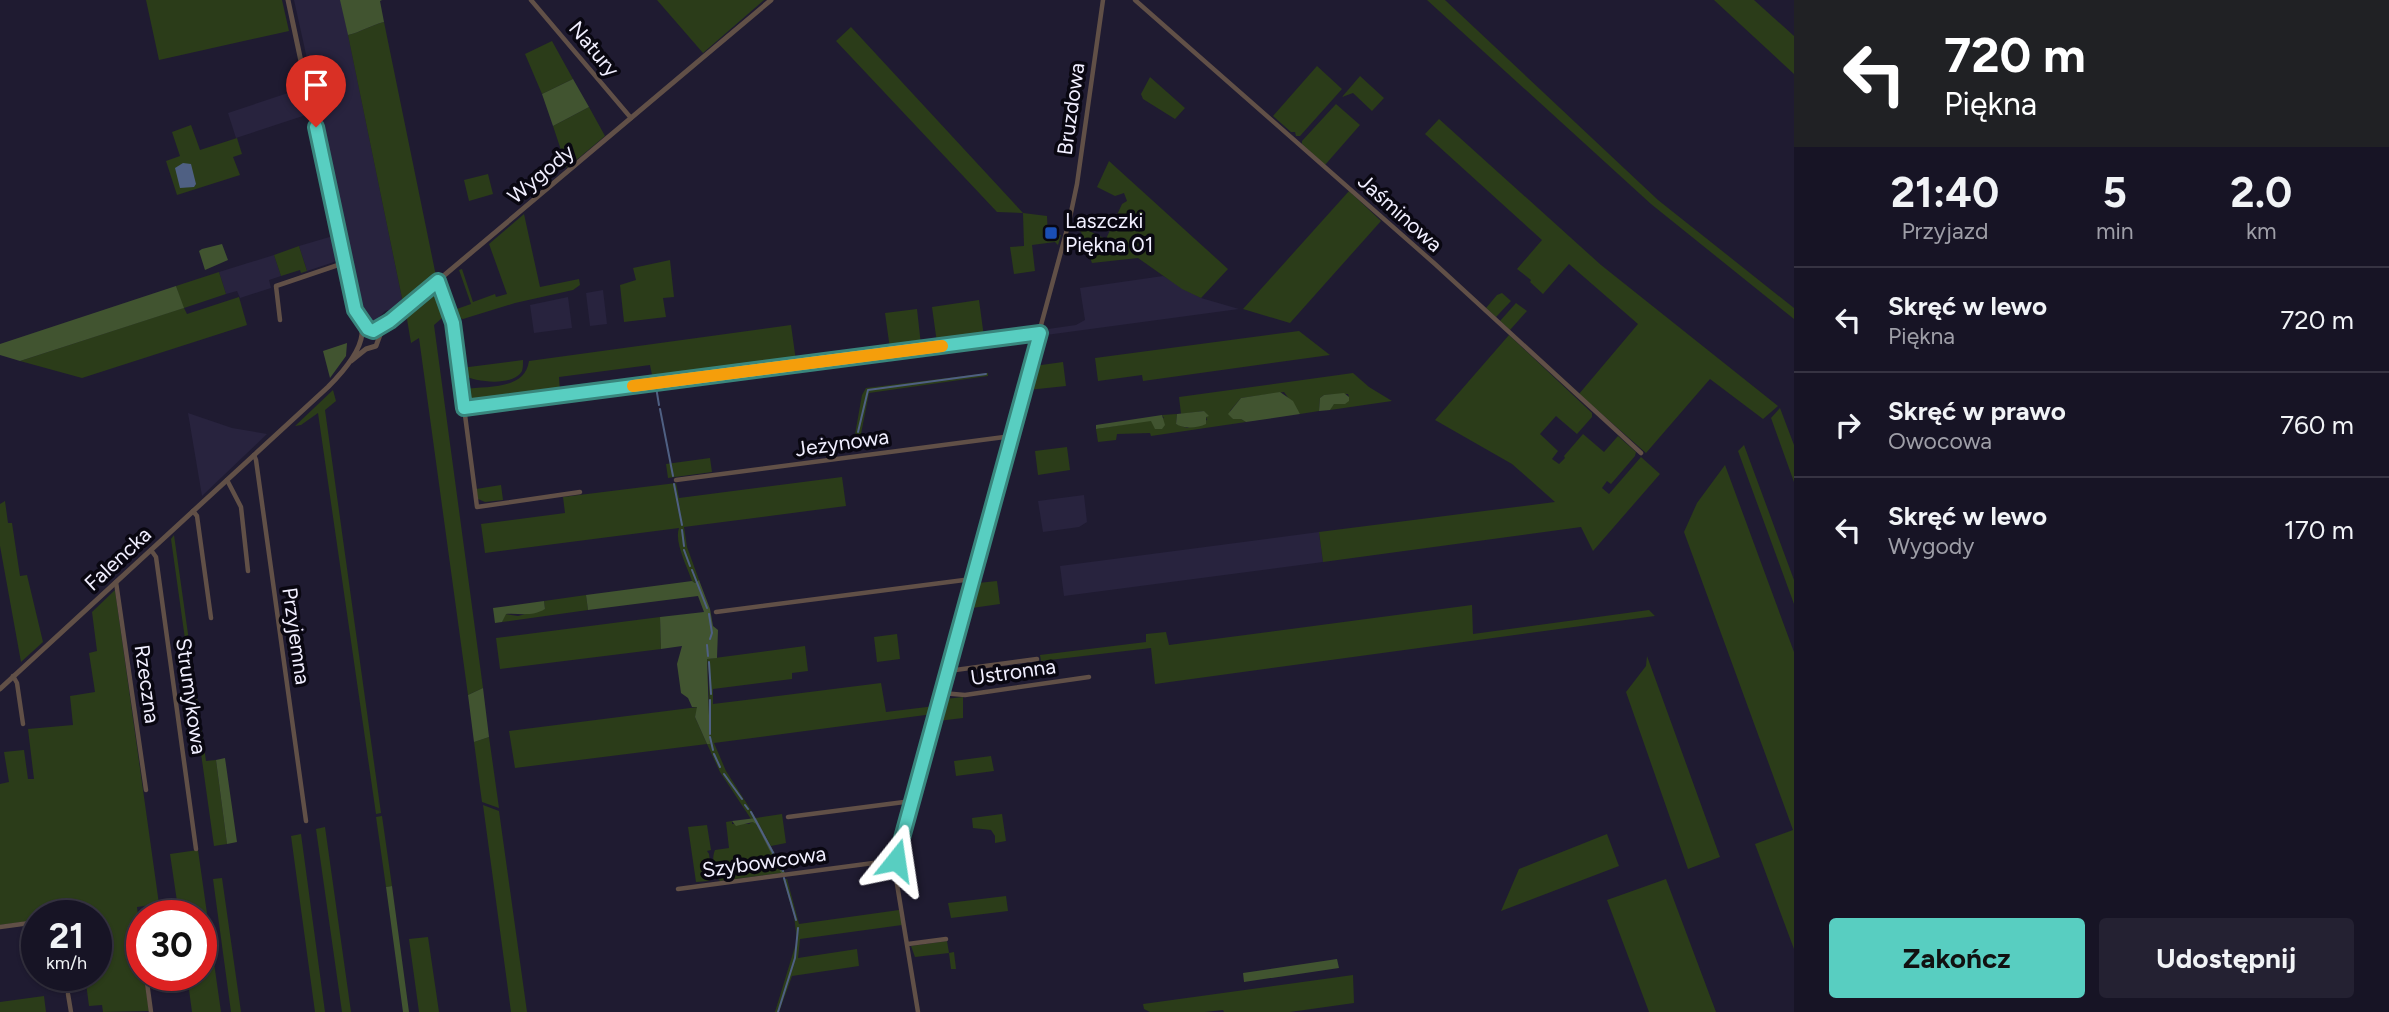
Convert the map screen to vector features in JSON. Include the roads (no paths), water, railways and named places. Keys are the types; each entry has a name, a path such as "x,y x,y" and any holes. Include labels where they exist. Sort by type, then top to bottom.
{"street":[{"path":"288,0 362,334 351,361"},
{"name":"Natury","path":"531,0 632,119"},
{"name":"Wygody","path":"371,331 390,321 771,0"},
{"name":"Bruzdowa","path":"896,860 1069,222 1077,184 1103,0"},
{"name":"Jaśminowa","path":"1135,0 1435,264 1641,453"},
{"path":"281,320 276,286 345,263"},
{"path":"438,281 453,323 478,507 580,492"},
{"path":"256,454 328,387 351,361 366,349 374,348 378,338 355,310"},
{"name":"Wygody","path":"378,338 390,321"},
{"path":"362,334 371,331"},
{"path":"464,408 1040,333"},
{"path":"360,343 366,349"},
{"name":"Jeżynowa","path":"676,480 1012,436"},
{"name":"Falencka","path":"0,689 256,454"},
{"name":"Przyjemna","path":"256,454 306,821"},
{"path":"227,480 241,507 248,571"},
{"path":"193,511 197,516 211,618"},
{"name":"Strumykowa","path":"151,550 156,557 196,849"},
{"path":"716,612 973,579"},
{"name":"Rzeczna","path":"116,582 146,790"},
{"path":"948,671 1037,659"},
{"path":"13,676 17,683 23,724"},
{"name":"Ustronna","path":"942,693 965,695 1089,677"},
{"path":"788,817 913,801"},
{"path":"896,860 918,1012"},
{"name":"Szybowcowa","path":"678,889 896,860"},
{"path":"0,927 21,924"},
{"path":"908,944 946,939"},
{"path":"148,991 151,1012"},
{"path":"68,994 71,1012"}],"water":[{"path":"183,163 191,164 196,184 194,187 180,188 175,168"}],"waterway":[{"path":"858,432 868,390 986,374"},
{"path":"656,387 659,405"},
{"path":"660,409 673,476"},
{"path":"674,484 682,525"},
{"path":"682,530 684,546"},
{"path":"684,550 690,566"},
{"path":"692,570 707,608"},
{"path":"709,614 712,633 710,639"},
{"path":"707,645 708,656"},
{"path":"709,662 711,694"},
{"path":"710,700 710,734"},
{"path":"710,737 713,750"},
{"path":"714,754 720,767"},
{"path":"724,774 742,799"},
{"path":"745,805 748,809"},
{"path":"751,812 783,871"},
{"path":"784,878 796,920"},
{"path":"778,1012 795,958 798,928"}],"place":[{"name":"Laszczki Piękna 01","path":"1051,233"}]}
